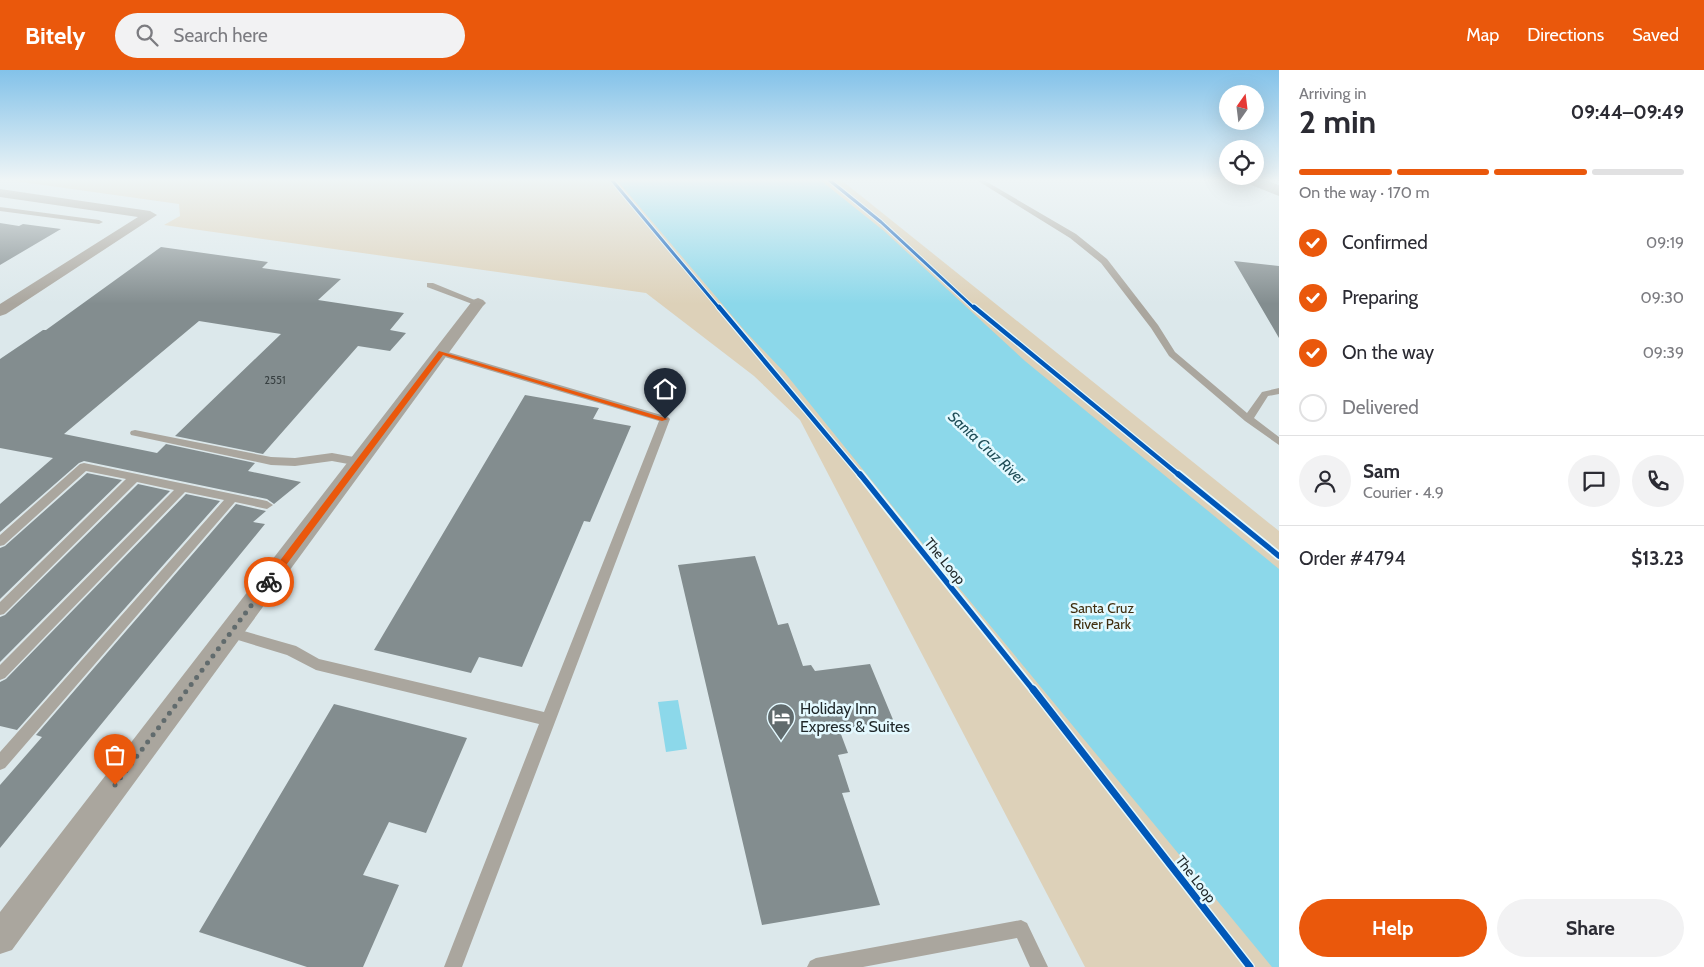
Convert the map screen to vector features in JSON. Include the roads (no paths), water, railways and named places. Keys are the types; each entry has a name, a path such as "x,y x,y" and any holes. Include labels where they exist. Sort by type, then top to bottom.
{"street":[{"path":"0,311 141,221"},
{"path":"0,938 478,303"}],"lane":[{"path":"90,221 99,222"},
{"path":"1048,221 1073,236 1104,261 1155,328 1172,354 1248,419 1279,442"},
{"path":"430,285 478,303"},
{"path":"441,353 665,419 454,967"},
{"path":"1248,419 1265,394 1279,391"},
{"path":"135,433 271,462 294,462 332,457 359,462"},
{"path":"0,542 84,467 267,505"},
{"path":"0,610 134,478"},
{"path":"0,674 182,488"},
{"path":"0,762 5,750 232,498"},
{"path":"230,632 291,650 316,664 548,720"},
{"path":"816,967 1022,929 1039,967"}],"water":[{"name":"Santa Cruz River","path":"652,221 871,221 1025,361 1279,569 1279,967 1272,967 936,560 785,373 746,332"},
{"path":"678,700 687,749 666,752 658,702"}],"place":[{"name":"Holiday Inn Express & Suites","path":"781,741"}],"park label":[{"name":"Santa Cruz River Park","path":"1102,616"}]}
